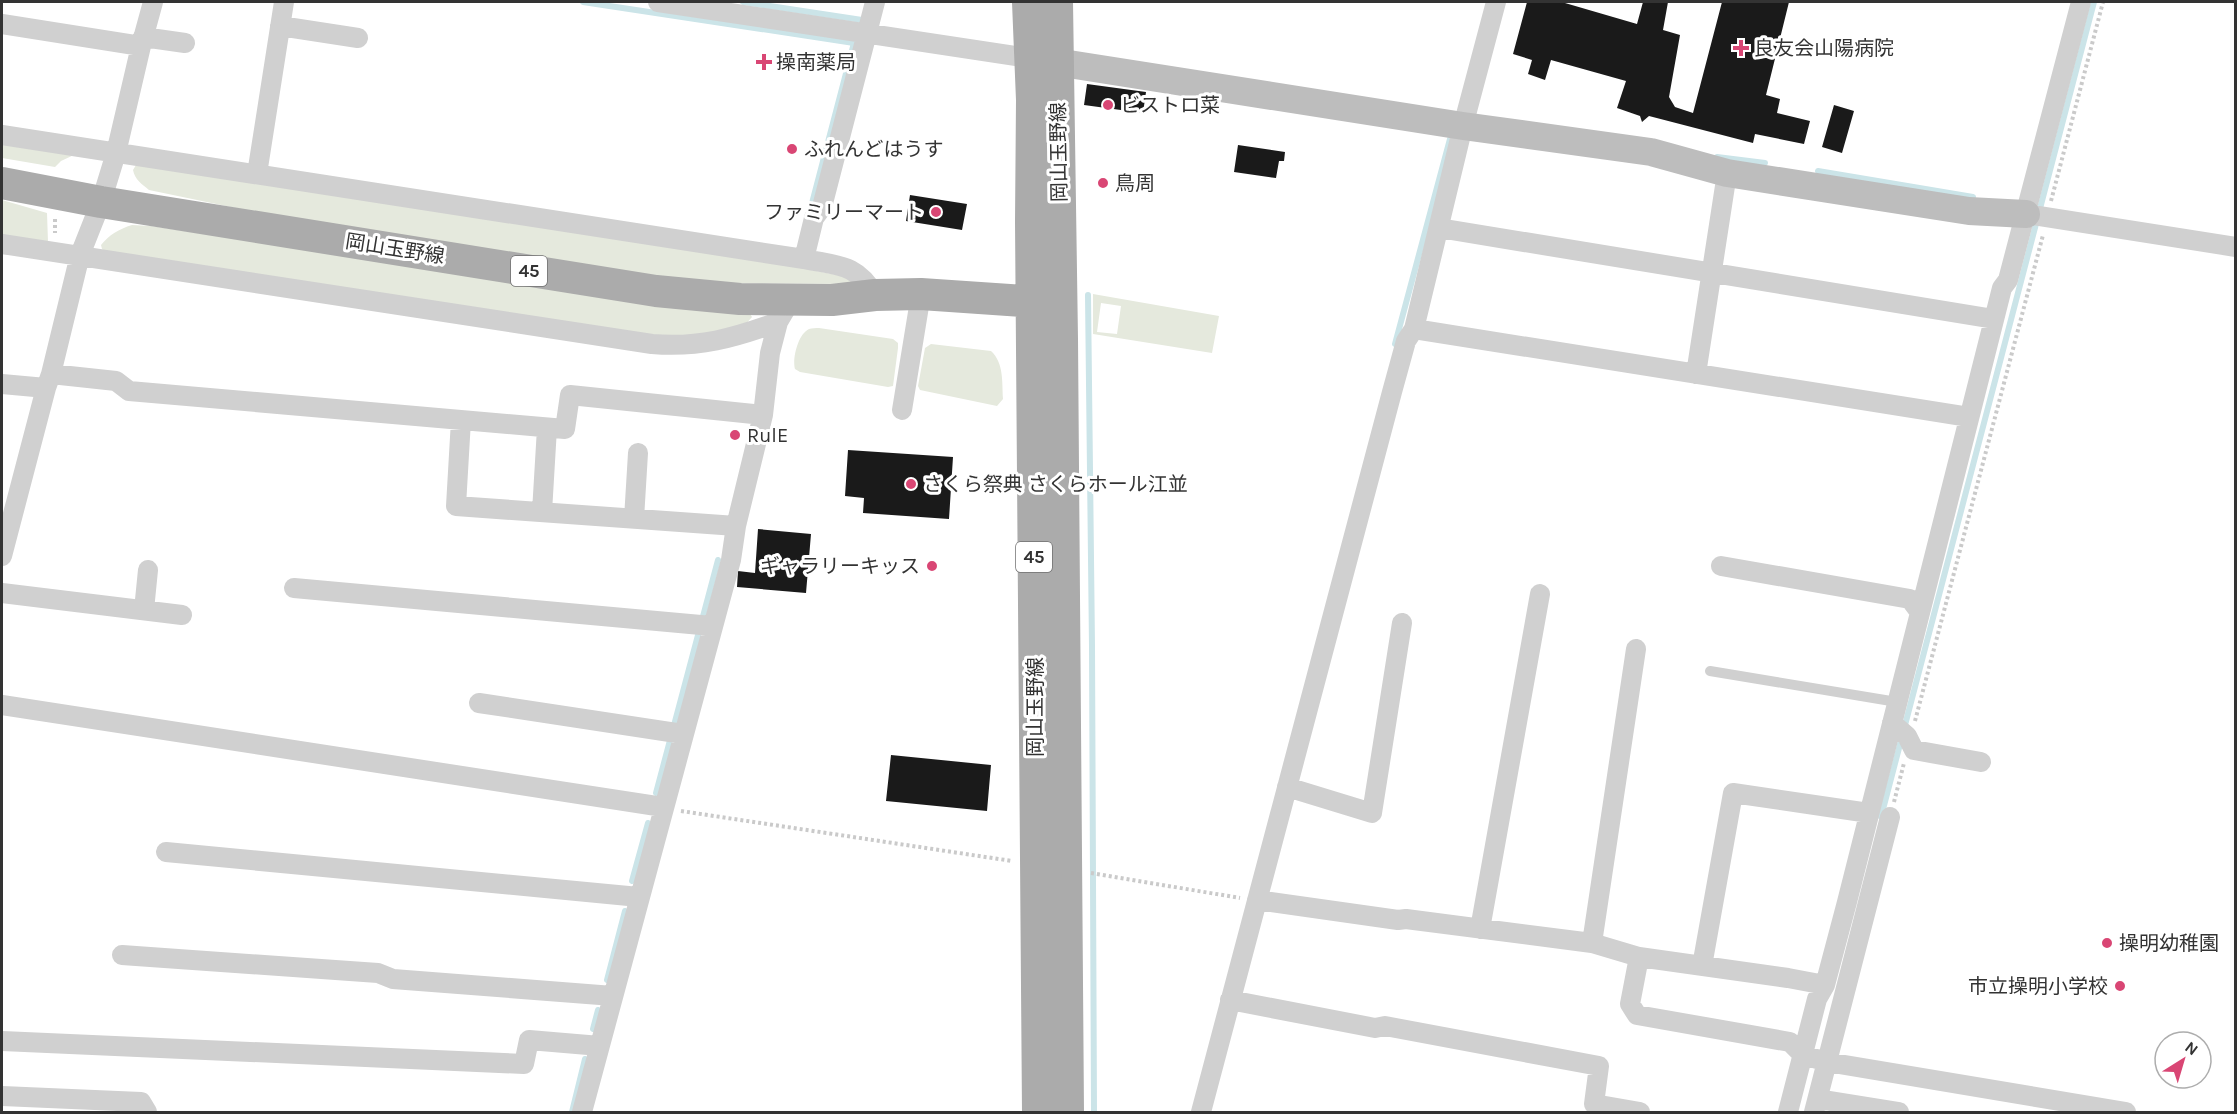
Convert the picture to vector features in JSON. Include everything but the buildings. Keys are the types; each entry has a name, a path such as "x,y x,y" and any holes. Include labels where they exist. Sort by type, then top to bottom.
{"main road":[{"name":"岡山玉野線","path":"1028,2 1043,60"},
{"name":"岡山玉野線","path":"1057,2 1032,100 1046,303 1078,871 1068,1113"},
{"name":"岡山玉野線","path":"2,183 101,202 656,291 740,299 784,311 832,300 875,295 921,294 1046,303"},
{"name":"岡山玉野線","path":"1038,1113 1036,865 1046,303"}],"street":[{"path":"2,556 80,255 101,202 116,153 153,2"},
{"path":"257,174 284,2"},
{"path":"658,2 1463,126 1651,152 1727,173 1969,211 2037,216 2235,247"},
{"path":"804,259 814,218 822,207 860,32 875,2"},
{"path":"1201,1113 1230,1000 1250,899 1287,787 1406,341 1414,329 1463,126 1496,2"},
{"path":"1981,762 1914,750 1901,732 1897,702 2002,288 2008,280 2037,216 2081,2"},
{"path":"2,24 142,41 185,42"},
{"path":"280,26 358,38"},
{"path":"2,135 804,259 853,269 866,279 875,295"},
{"path":"1696,374 1727,173"},
{"path":"1438,228 1994,319"},
{"path":"2,244 652,344 678,346 736,337 784,311"},
{"path":"902,410 921,294"},
{"path":"582,1113 663,807 675,732 703,625 731,560 736,526 763,415 770,353 784,311"},
{"path":"1414,329 1969,417"},
{"path":"736,337 762,354 769,366"},
{"path":"2,384 116,381 129,391 565,429 570,395 763,415"},
{"path":"461,420 456,506 736,526"},
{"path":"542,512 547,428"},
{"path":"634,519 638,453"},
{"path":"1721,566 1910,599 1919,611"},
{"path":"144,610 148,570"},
{"path":"294,588 703,625"},
{"path":"2,593 182,615"},
{"path":"1480,929 1540,594"},
{"path":"1287,787 1372,813 1402,623"},
{"path":"1592,943 1635,649"},
{"path":"479,703 675,732"},
{"path":"2,705 663,807"},
{"path":"1816,1059 1817,999 1825,985 1869,813 1901,732"},
{"path":"1702,966 1732,793 1869,813"},
{"path":"1890,817 1816,1059 1806,1102 1899,1113"},
{"path":"166,852 639,897"},
{"path":"1250,899 1398,920 1406,919 1592,943 1639,957 1825,985"},
{"path":"122,955 378,973 393,979 613,996"},
{"path":"1639,957 1630,1004 1637,1015 1790,1042 1816,1059 2126,1113"},
{"path":"1230,1000 1375,1028 1385,1026 1599,1066 1594,1104 1640,1113"},
{"path":"2,1041 524,1064 529,1040 600,1046"},
{"path":"2,1096 141,1102 147,1113"}],"lane":[{"path":"1710,671 1897,702"}],"path":[{"path":"1890,817 1901,732 2037,216 2103,2"},
{"path":"663,807 1036,865"},
{"path":"1078,871 1250,899"}],"shaded area":[{"path":"2,142 76,154 61,161 55,167 2,158"},
{"path":"136,165 715,251 852,278 852,284 705,283 312,224 149,190 135,176 133,170"},
{"path":"2,200 47,213 48,242 2,236"},
{"path":"132,225 750,314 752,317 745,325 687,337 647,337 105,252 102,249 101,245 111,235"},
{"path":"1093,294 1219,316 1212,353 1093,334","holes":["1101,303 1121,306 1117,334 1097,332"]},
{"path":"819,328 893,339 898,343 898,348 893,386 800,372 795,369 795,353 799,341 809,329"},
{"path":"931,344 991,351 1000,367 1003,399 997,406 920,390 918,386 925,348"}],"waterway":[{"path":"583,2 854,43"},
{"path":"743,2 862,20"},
{"path":"1881,817 2094,2"},
{"path":"811,207 855,39"},
{"path":"1395,344 1450,139"},
{"path":"1717,157 1765,163"},
{"path":"1818,171 1973,197"},
{"path":"1088,295 1094,1112"},
{"path":"656,793 718,560"},
{"path":"632,881 648,823"},
{"path":"607,980 625,911"},
{"path":"593,1029 598,1010"},
{"path":"572,1112 585,1059"}],"place":[{"name":"良友会山陽病院","path":"1741,48"},
{"name":"操南薬局","path":"764,62"},
{"name":"ビストロ菜","path":"1108,105"},
{"name":"ふれんどはうす","path":"792,149"},
{"name":"鳥周","path":"1103,183"},
{"name":"ファミリーマート","path":"936,212"},
{"name":"RulE","path":"735,435"},
{"name":"さくら祭典 さくらホール江並","path":"911,484"},
{"name":"ギャラリーキッス","path":"932,566"},
{"name":"操明幼稚園","path":"2107,943"},
{"name":"市立操明小学校","path":"2120,986"}]}
